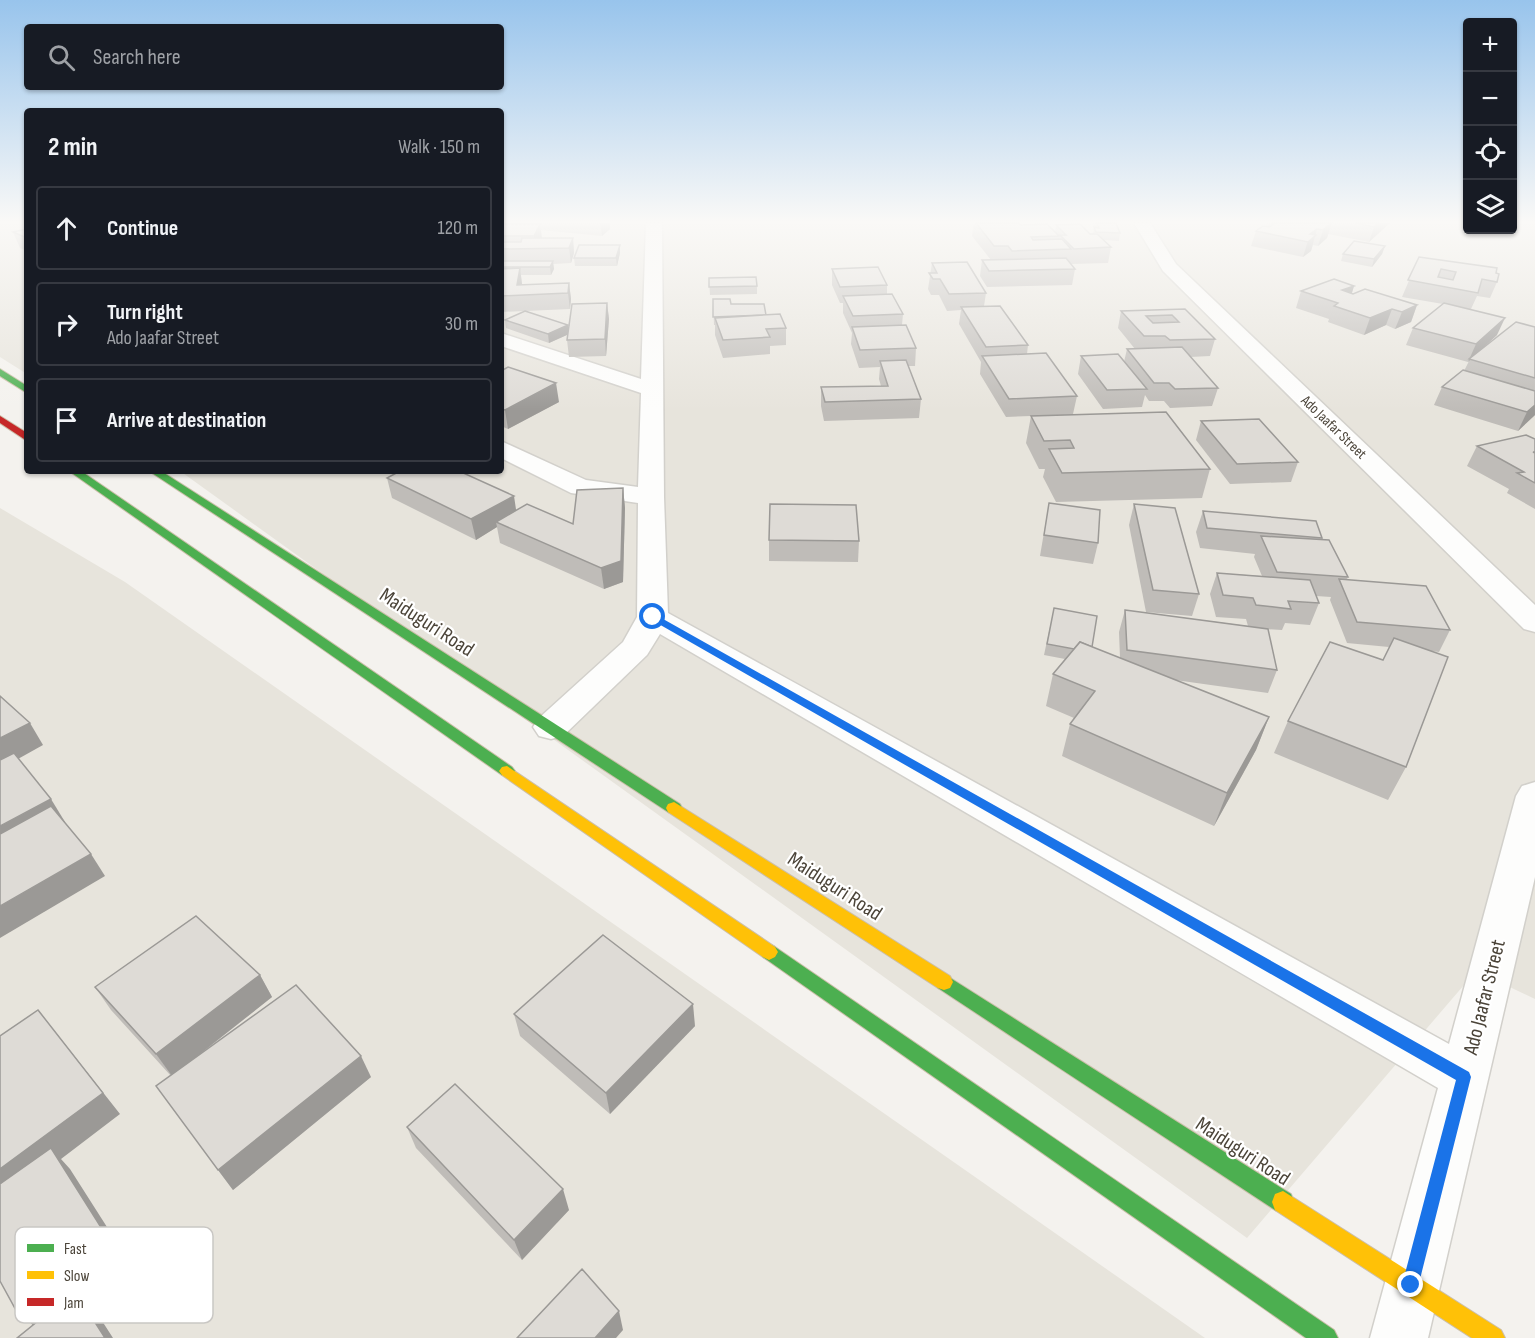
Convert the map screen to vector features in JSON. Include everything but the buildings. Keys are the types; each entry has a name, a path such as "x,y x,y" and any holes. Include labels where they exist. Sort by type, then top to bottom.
{"highway":[{"path":"0,372 24,388"},
{"path":"0,419 24,436"},
{"path":"78,474 1326,1338"},
{"name":"Maiduguri Road","path":"159,474 1493,1338"}],"street":[{"path":"551,727 636,648 653,617 651,497 654,285"},
{"name":"Ado Jaafar Street","path":"1188,285 1535,622"},
{"path":"504,340 653,390"},
{"path":"504,449 580,487 651,497"},
{"path":"653,617 1464,1077"},
{"name":"Ado Jaafar Street","path":"1399,1338 1535,796"}],"shaded area":[{"path":"0,285 24,285 24,372 0,357"},
{"path":"504,285 1535,285 1535,999 1476,971 1247,1238 184,474 504,474"},
{"path":"0,508 125,582 1205,1338 0,1338"}],"traffic: fast":[{"path":"0,372 24,388"},
{"path":"78,474 507,771"},
{"path":"159,474 674,808"},
{"path":"769,952 1326,1338"},
{"path":"944,982 1283,1202"}],"traffic: slow":[{"path":"507,771 769,952"},
{"path":"674,808 944,982"},
{"path":"1283,1202 1493,1338"}],"traffic: jam":[{"path":"0,419 24,436"}],"route":[{"path":"653,617 1464,1077 1411,1285"}]}
